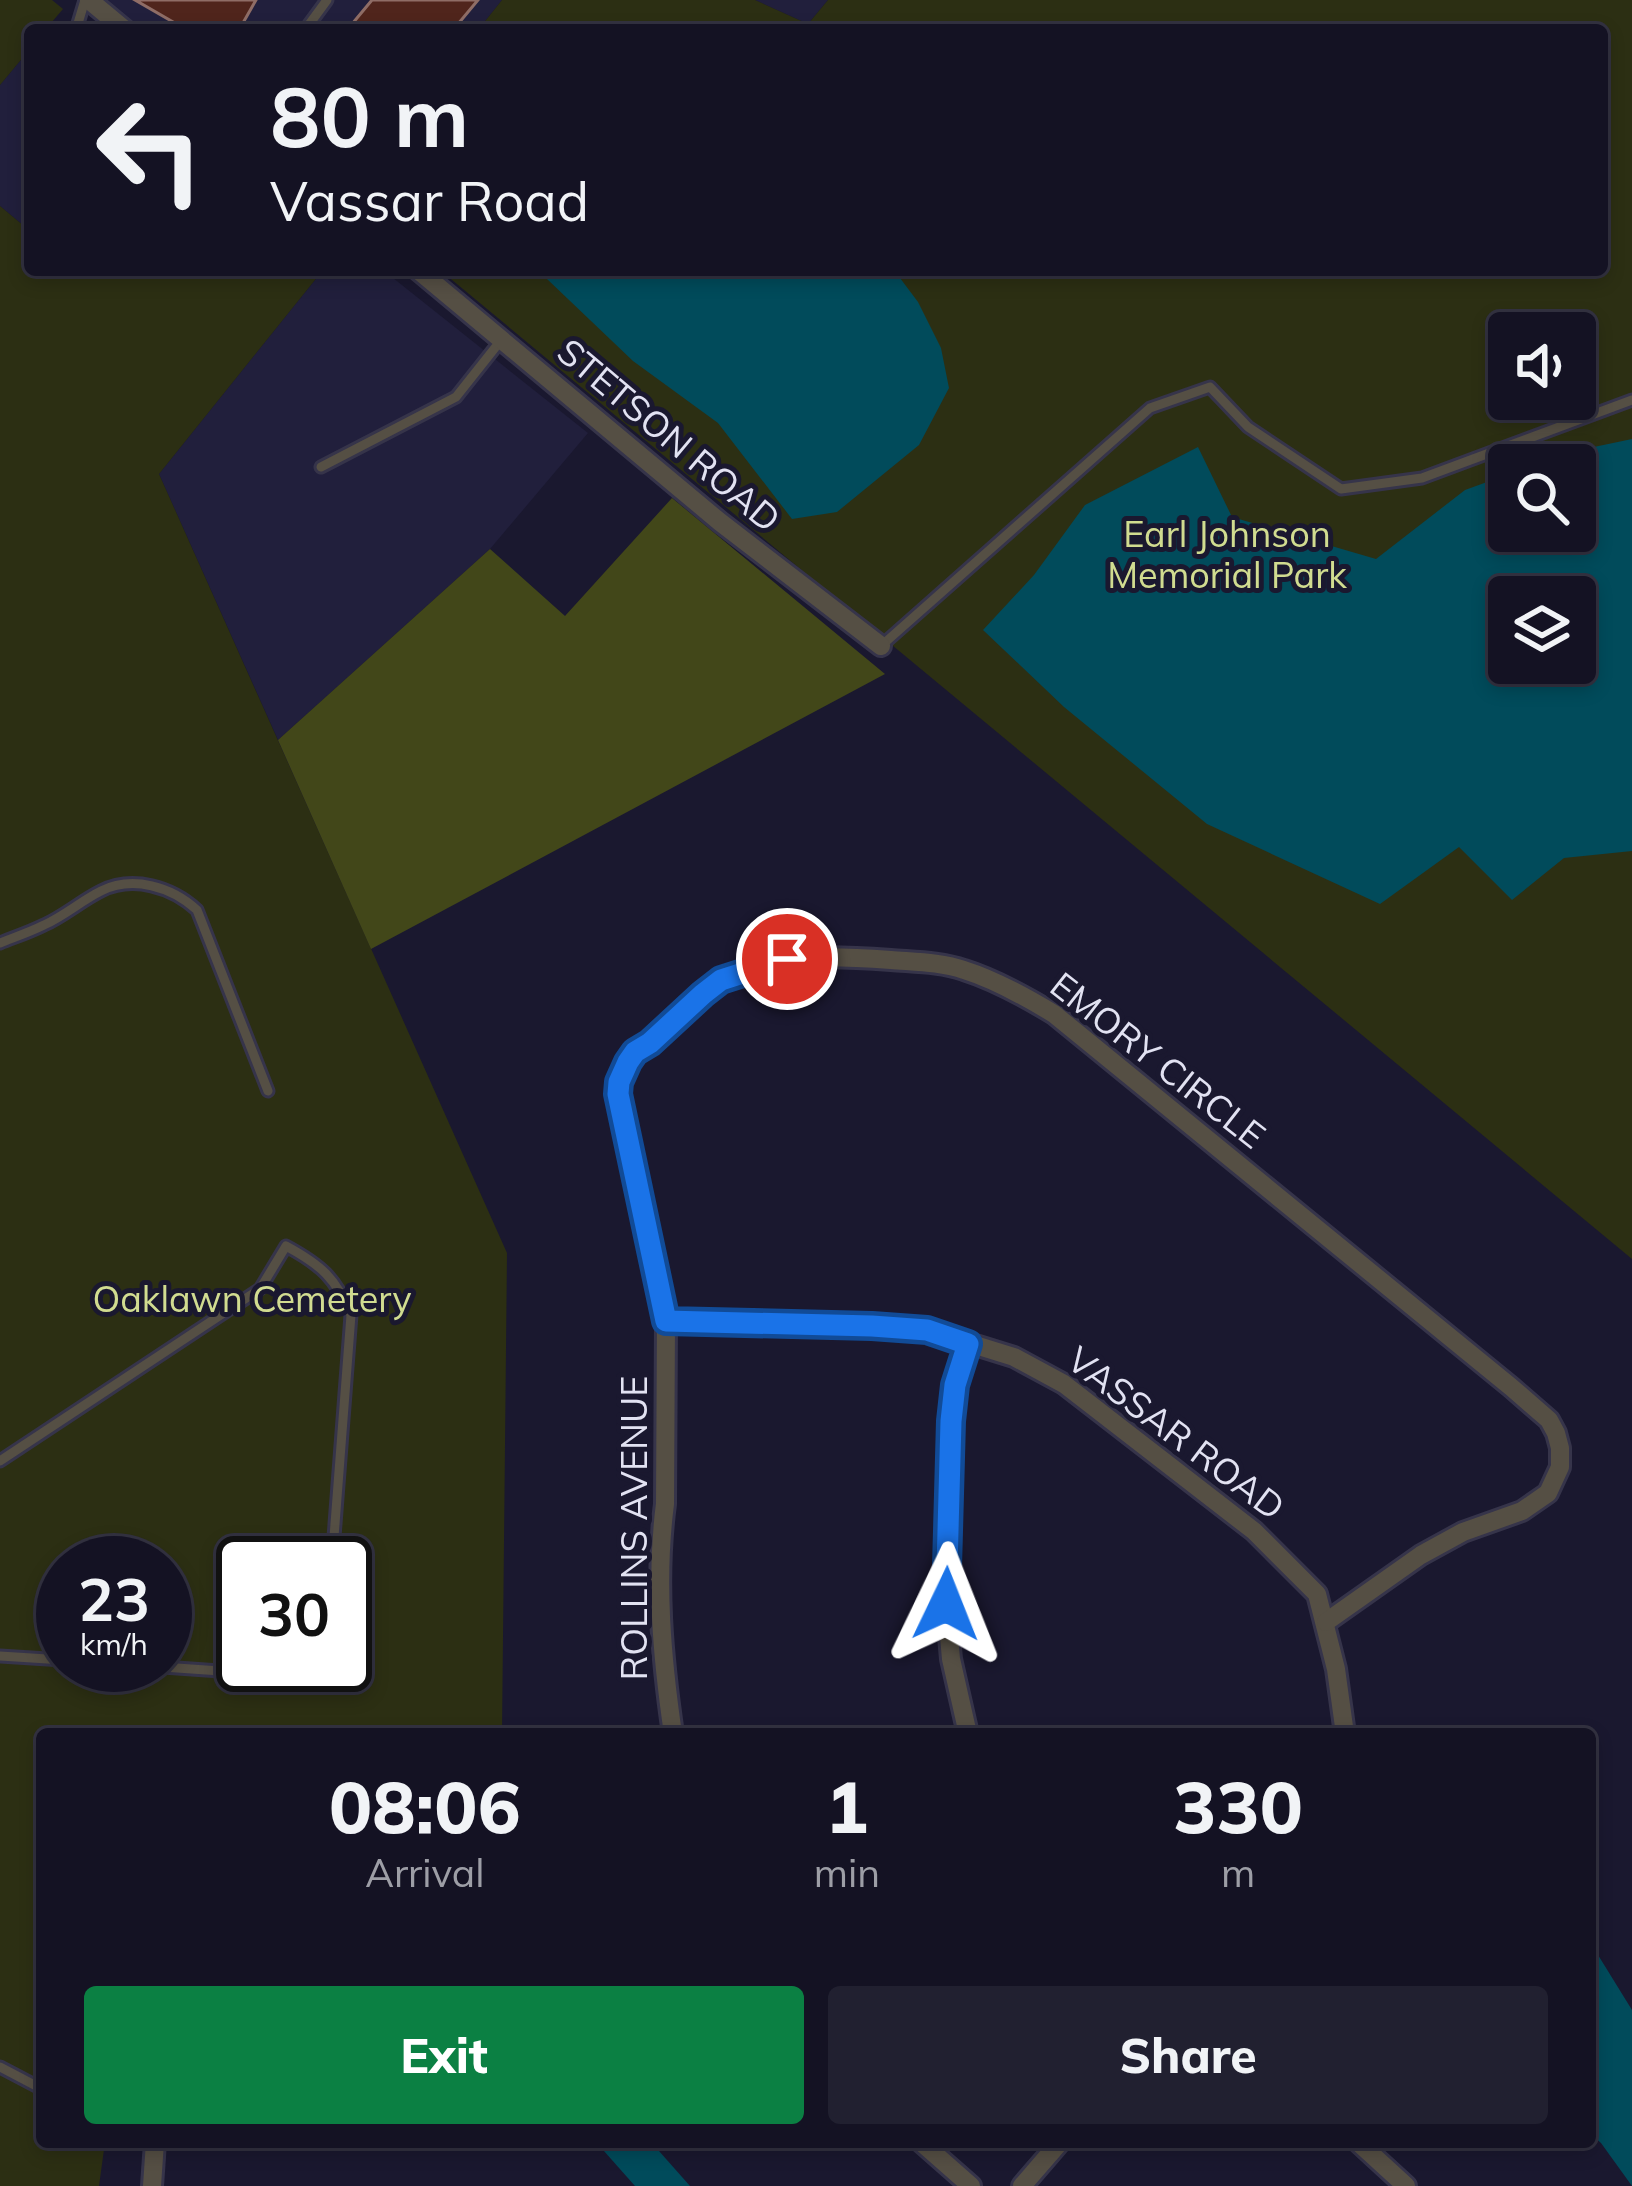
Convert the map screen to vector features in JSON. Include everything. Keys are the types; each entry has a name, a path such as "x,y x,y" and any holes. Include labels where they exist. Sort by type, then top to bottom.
{"street":[{"path":"87,0 117,24"},
{"name":"STETSON ROAD","path":"425,276 720,522 881,646"},
{"name":"EMORY CIRCLE","path":"666,1321 618,1094 628,1062 721,980 787,959 833,956 947,965 1010,988 1054,1015 1549,1420 1561,1448 1557,1479 1548,1493 1511,1516 1442,1543 1326,1622"},
{"name":"VASSAR ROAD","path":"666,1321 927,1330 1014,1358 1064,1384 1278,1552 1317,1594 1336,1669 1344,1728"},
{"name":"ROLLINS AVENUE","path":"666,1321 660,1612 673,1728"},
{"path":"967,1728 950,1659 946,1604 951,1421 955,1385 968,1344"},
{"path":"152,2186 155,2148"},
{"path":"928,2148 971,2186"},
{"path":"1022,2186 1055,2148"},
{"path":"1365,2148 1406,2186"}],"lane":[{"path":"321,467 456,397 502,338"},
{"path":"881,646 1150,408 1210,388 1248,427 1341,489 1422,478 1632,400"},
{"path":"0,943 45,925 105,889 133,883 182,896 197,910 208,934 268,1091"},
{"path":"0,1461 260,1289 286,1246 318,1264 340,1289 351,1316 334,1536"},
{"path":"0,1656 36,1658"},
{"path":"0,2068 36,2086"}],"shaded area":[{"path":"105,0 502,0 483,24 135,24"},
{"path":"755,0 828,0 808,24"},
{"path":"24,56 24,226 0,206 0,85"},
{"path":"318,276 391,276 588,433 490,549 278,740 159,474"}],"green space":[{"path":"0,0 52,0 63,9 50,24 24,24 24,56 0,85"},
{"name":"Earl Johnson Memorial Park","path":"502,0 755,0 808,24 483,24"},
{"name":"Earl Johnson Memorial Park","path":"828,0 1632,0 1632,1259 447,276 1608,276 1608,24 808,24"},
{"name":"Oaklawn Cemetery","path":"0,206 24,226 24,276 318,276 159,474 507,1253 502,1728 36,1728 36,2148 104,2148 99,2186 0,2186"},
{"path":"672,498 885,674 371,949 278,740 490,549 565,616"}],"water":[{"path":"898,276 941,348 949,388 919,445 837,512 792,519 718,423 633,361 547,279"},
{"path":"1632,439 1632,851 1564,858 1512,900 1459,847 1380,904 1207,824 1064,707 983,630 1034,575 1085,505 1198,447 1232,517 1376,559 1465,490 1488,482 1488,552 1596,552 1596,447"},
{"path":"1596,1952 1632,2010 1632,2186 1596,2138"},
{"path":"601,2148 656,2148 690,2186 635,2186"}],"building":[{"path":"135,0 256,0 242,24 177,24"},
{"path":"372,0 478,0 458,24 352,24"}],"route":[{"path":"787,959 721,980 635,1052 619,1082 666,1321 927,1330 968,1344 955,1385 951,1421 946,1604"}]}
